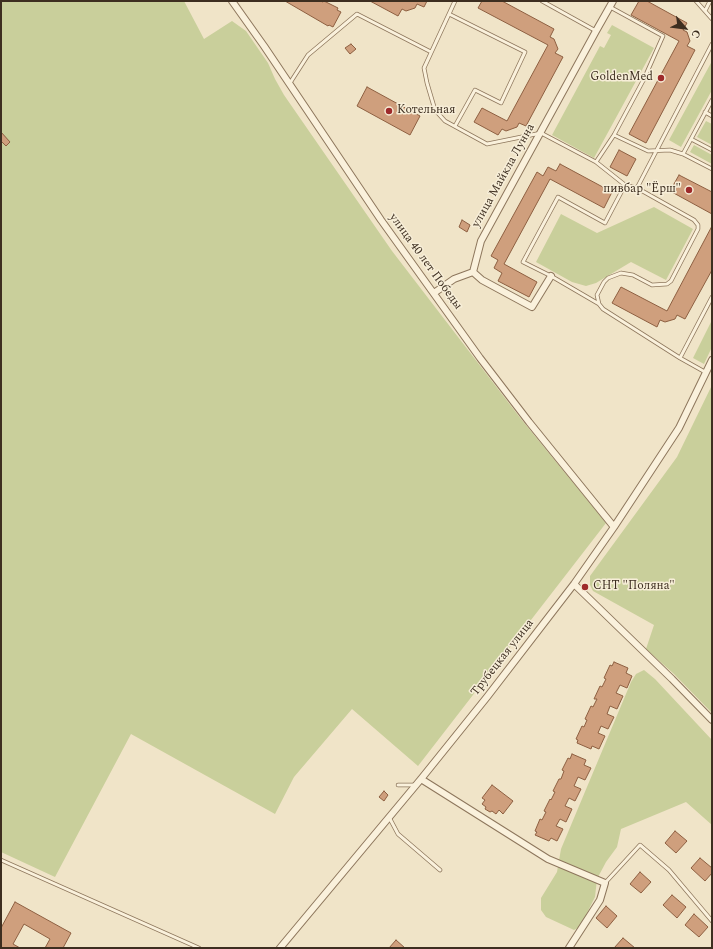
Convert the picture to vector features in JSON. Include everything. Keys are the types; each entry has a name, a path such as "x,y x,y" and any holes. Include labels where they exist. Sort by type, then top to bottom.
{"street":[{"name":"улица 40 лет Победы","path":"232,1 381,220 480,358 529,422 614,527"},
{"name":"улица Майкла Лунна","path":"473,272 481,241 596,30 612,4"},
{"path":"434,294 454,279 473,272 482,280 532,307 552,276"},
{"name":"Трубецкая улица","path":"280,948 421,779 487,697 574,584 614,527 679,428 712,360"},
{"path":"574,584 712,720"},
{"path":"421,779 548,859 605,883 600,900 569,948"}],"lane":[{"path":"455,1 424,68 435,110 445,121 486,144 541,133 596,162 625,185 637,188 690,217 698,225 698,229 672,281 667,284 652,285 633,275 621,273 608,278 597,295 599,304 603,310 707,373"},
{"path":"542,1 596,30"},
{"path":"696,1 712,19"},
{"path":"705,11 710,1"},
{"path":"596,162 614,135 644,79 663,36 612,4"},
{"path":"289,84 308,55 358,14 431,52"},
{"path":"449,14 525,52 501,103 475,90 455,126"},
{"path":"637,188 712,44"},
{"path":"683,154 712,100"},
{"path":"705,112 712,116"},
{"path":"614,135 641,149 648,151 670,150 683,154 712,168"},
{"path":"691,139 712,150"},
{"path":"599,304 552,276 523,262 558,197 605,222 625,185"},
{"path":"680,358 712,297"},
{"path":"398,785 416,785"},
{"path":"389,817 398,834 440,870"},
{"path":"605,883 640,845 669,870 712,921"},
{"path":"1,860 199,948"}],"green space":[{"path":"1,1 184,1 204,39 232,21 246,31 268,63 284,95 392,251 521,419 606,523 418,766 352,709 294,777 275,814 131,734 55,877 1,852"},
{"path":"612,25 654,48 594,158 552,135 600,46 604,48 611,35 607,33"},
{"path":"712,61 712,90 681,147 669,140"},
{"path":"706,121 712,124 712,145 697,137"},
{"path":"694,145 712,155 712,164 690,152"},
{"path":"654,207 693,229 666,280 631,262 596,283 586,286 572,282 536,262 561,214 597,233"},
{"path":"712,320 712,347 704,364 693,358"},
{"path":"712,385 712,713 674,674 646,649 654,625 593,591 590,585 590,576 677,457"},
{"path":"644,670 655,679 712,740 712,825 686,802 621,829 617,847 606,862 597,879 595,897 580,927 574,930 546,917 541,910 541,898 557,872 561,849 631,682 636,674"}],"building":[{"path":"285,1 324,1 338,8 337,10 341,12 333,27 328,26"},
{"path":"370,1 427,1 424,7 417,4 415,8 406,11 402,9 398,16"},
{"path":"482,1 502,1 554,29 550,37 554,39 558,49 555,53 563,57 526,126 519,123 517,127 506,131 502,129 498,135 474,122 482,108 507,121 548,45 478,8"},
{"path":"639,1 647,1 687,23 683,30 687,32 690,41 687,46 695,50 646,143 629,134 679,41 631,15"},
{"path":"351,44 356,49 350,54 345,48"},
{"name":"Котельная","path":"367,87 420,116 410,135 357,106"},
{"path":"1,132 10,142 6,146 1,141"},
{"path":"619,150 636,159 627,176 610,167"},
{"path":"560,164 612,192 604,208 550,179 504,264 537,282 529,297 498,281 502,273 494,268 498,260 491,256 537,172 543,176 548,167 556,171"},
{"path":"679,175 712,192 712,214 670,191"},
{"path":"462,220 470,225 467,232 459,227"},
{"path":"712,226 712,270 685,319 677,315 675,319 665,322 660,320 657,327 612,303 621,287 667,311"},
{"path":"614,662 628,668 626,673 632,676 627,688 620,685 616,693 623,696 617,709 610,706 607,714 614,717 608,729 601,726 598,733 605,736 599,749 592,746 591,749 577,743 578,740 576,739 582,726 584,727 587,720 585,719 591,706 593,707 597,699 594,699 600,686 602,687 606,679 604,678 610,665 612,666"},
{"path":"572,754 586,760 584,765 591,768 585,780 578,777 574,786 581,789 575,801 569,798 565,806 572,809 566,822 560,819 556,826 563,829 557,841 551,838 549,841 535,835 537,832 535,831 540,819 542,820 546,812 544,811 555,792 553,791 559,779 561,779 564,771 562,770 568,758 570,759"},
{"path":"492,785 513,801 503,814 499,810 496,814 492,811 490,812 485,809 486,807 482,804 485,800 482,798"},
{"path":"384,791 388,795 384,801 379,797"},
{"path":"675,831 687,841 676,853 665,843"},
{"path":"700,858 712,868 712,873 705,881 691,868"},
{"path":"640,872 651,882 641,893 630,884"},
{"path":"672,895 686,907 677,918 663,905"},
{"path":"15,902 71,933 63,948 45,948 50,939 24,924 13,944 20,948 1,948 1,928"},
{"path":"606,906 617,916 607,928 596,918"},
{"path":"694,914 708,927 699,937 685,925"},
{"path":"623,938 635,948 614,948"},
{"path":"396,940 405,948 389,948"}],"place":[{"name":"GoldenMed","path":"661,78"},
{"name":"Котельная","path":"389,111"},
{"name":"пивбар \"Ёрш\"","path":"689,190"},
{"name":"СНТ \"Поляна\"","path":"585,587"}]}
